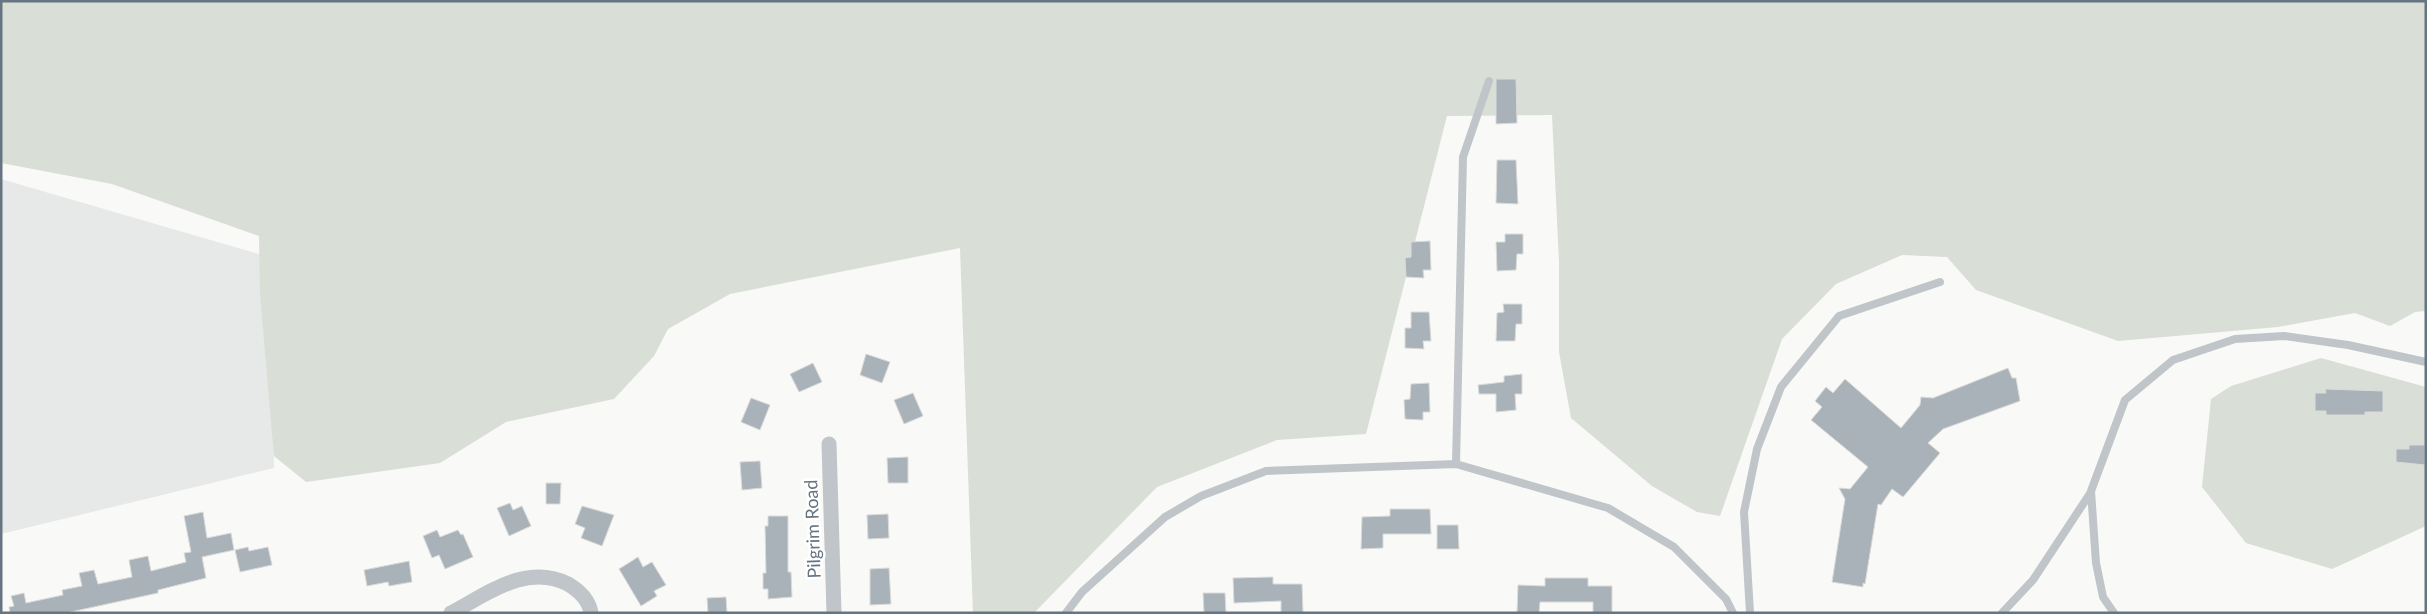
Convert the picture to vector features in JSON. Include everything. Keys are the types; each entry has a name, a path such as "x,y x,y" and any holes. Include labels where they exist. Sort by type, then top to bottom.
{"street":[{"name":"Pilgrim Road","path":"829,444 834,613"},
{"path":"451,613 512,581 534,575 558,579 578,590 591,613"}],"lane":[{"path":"1456,464 1464,157 1489,81"},
{"path":"1750,613 1744,512 1757,449 1781,387 1839,316 1940,282"},
{"path":"2002,613 2034,580 2091,491 2125,400 2172,360 2235,339 2284,336 2348,345 2426,362"},
{"path":"1066,613 1082,592 1166,517 1201,496 1266,471 1456,464 1608,508 1674,547 1726,599 1733,613"},
{"path":"2091,491 2096,563 2103,597 2114,613"}],"shaded area":[{"path":"1,1 2426,1 2426,311 2415,312 2390,326 2355,313 2278,327 2118,341 1976,290 1947,257 1902,255 1836,284 1782,339 1720,516 1697,512 1652,486 1571,418 1559,352 1559,262 1552,115 1447,116 1366,434 1277,440 1157,487 1034,613 973,613 960,248 730,294 668,329 654,356 614,399 506,422 440,463 306,482 274,456 260,294 259,236 112,184 1,163"},
{"path":"1,179 269,257 274,468 1,534"},
{"path":"2321,358 2426,387 2426,526 2332,569 2246,543 2202,487 2211,399 2231,386"}],"building":[{"path":"1496,79 1516,79 1517,123 1496,124"},
{"path":"1497,160 1516,160 1518,204 1496,203"},
{"path":"1505,234 1523,234 1523,254 1517,254 1516,270 1497,271 1496,242 1505,242"},
{"path":"1430,241 1431,270 1423,270 1424,278 1406,277 1405,258 1411,257 1411,242"},
{"path":"1503,304 1522,304 1522,324 1516,324 1515,341 1496,341 1497,313 1504,312"},
{"path":"1411,312 1429,312 1431,341 1423,341 1424,349 1405,348 1405,328 1411,328"},
{"path":"866,354 890,362 882,383 860,375"},
{"path":"813,363 822,382 799,392 790,374"},
{"path":"2008,368 2012,378 2016,378 2020,401 1943,429 1928,443 1940,453 1903,497 1892,489 1881,505 1878,504 1863,587 1832,582 1845,499 1839,488 1850,489 1868,467 1811,420 1822,407 1815,401 1826,387 1833,393 1845,379 1901,428 1920,405 1921,397 1933,398"},
{"path":"1522,374 1522,394 1515,394 1516,410 1496,412 1496,394 1479,394 1478,385 1504,382 1504,376"},
{"path":"1429,383 1430,412 1423,412 1423,420 1405,419 1404,400 1410,399 1411,384"},
{"path":"2325,389 2383,391 2383,412 2365,412 2365,415 2326,415 2326,411 2315,411 2315,393 2326,393"},
{"path":"913,393 923,416 904,424 894,400"},
{"path":"751,398 770,405 760,430 741,422"},
{"path":"2409,445 2425,445 2425,465 2396,462 2396,449 2409,449"},
{"path":"908,457 908,483 888,483 887,458"},
{"path":"760,461 762,488 742,490 740,462"},
{"path":"546,483 561,483 560,504 546,504"},
{"path":"510,503 513,510 522,506 531,526 509,536 497,508"},
{"path":"582,506 614,515 602,546 581,538 585,528 575,524"},
{"path":"1390,509 1430,509 1431,534 1383,534 1383,548 1361,549 1362,517 1390,516"},
{"path":"203,512 207,538 231,533 234,550 202,557 206,578 158,590 158,593 66,613 10,613 9,607 14,606 11,596 24,593 26,603 63,595 62,590 82,586 79,573 94,570 98,584 132,577 129,560 148,556 151,571 186,562 184,553 191,552 184,516"},
{"path":"888,514 889,538 868,539 867,515"},
{"path":"768,516 788,516 788,572 791,572 792,597 768,599 768,589 763,589 763,573 766,573 765,526 768,526"},
{"path":"1437,525 1458,525 1459,549 1437,549"},
{"path":"437,530 440,537 458,530 461,535 463,534 473,557 445,569 439,555 432,558 423,536"},
{"path":"248,547 249,551 268,547 272,565 240,572 235,550"},
{"path":"638,557 643,567 652,562 666,585 654,591 657,596 641,606 619,569"},
{"path":"409,561 412,582 389,586 388,582 367,586 364,570"},
{"path":"889,568 891,604 870,605 870,569"},
{"path":"1273,577 1273,584 1302,584 1303,613 1281,613 1281,601 1234,603 1233,578"},
{"path":"1545,578 1588,578 1588,586 1612,586 1612,613 1593,613 1593,602 1540,602 1539,613 1517,613 1518,585 1545,586"},
{"path":"1203,593 1225,593 1226,613 1204,613"},
{"path":"726,597 727,613 708,613 707,598"}]}
